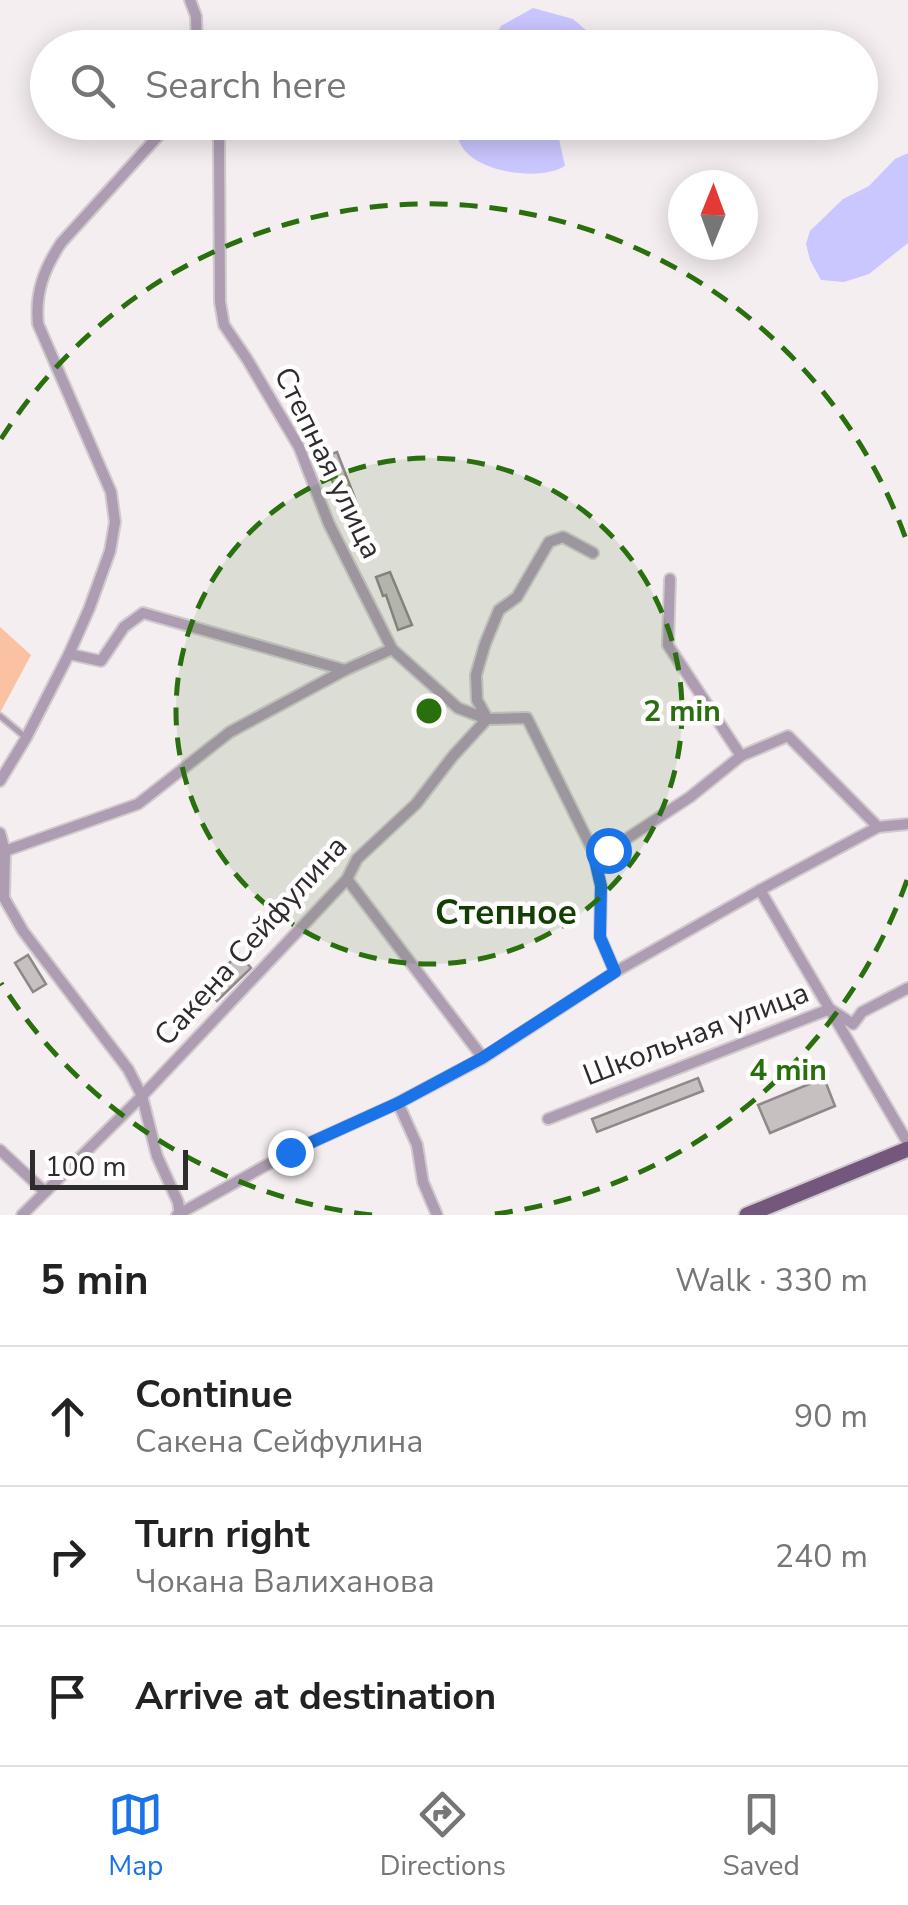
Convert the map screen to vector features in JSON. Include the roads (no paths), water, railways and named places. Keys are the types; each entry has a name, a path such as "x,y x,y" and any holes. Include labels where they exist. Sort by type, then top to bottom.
{"main road":[{"path":"747,1215 908,1146"}],"street":[{"path":"190,0 196,30"},
{"path":"0,780 69,654 110,552 114,522 111,492 38,324 39,286 61,243 154,140"},
{"name":"Степная улица","path":"219,140 220,302 224,325 248,358 299,447 330,524 392,649 458,708 487,719"},
{"path":"592,553 562,537 548,542 517,597 498,610 476,674 478,700 487,719 528,718 593,852 601,886 600,937 615,972"},
{"path":"670,578 668,645 741,756"},
{"path":"69,654 101,661 124,627 143,614 345,670"},
{"path":"5,851 138,804 230,732 392,649"},
{"name":"Сакена Сейфулина","path":"22,1215 142,1096 347,879 356,860 416,804 487,719"},
{"path":"593,852 608,850 690,797 741,756 788,736 878,828"},
{"path":"0,833 5,851 4,898 23,930 128,1069 142,1096 157,1156 179,1214 290,1152 398,1103 482,1058 615,972 760,890 878,828 908,824"},
{"path":"347,879 482,1058"},
{"path":"760,890 908,1146"},
{"name":"Школьная улица","path":"548,1119 830,1008 852,1024 862,1012 908,988"},
{"path":"398,1103 417,1146 423,1182 437,1215"},
{"path":"0,1150 45,1192"}],"lane":[{"path":"0,716 26,738"}],"district":[{"name":"Степное","path":"506,912"}]}
